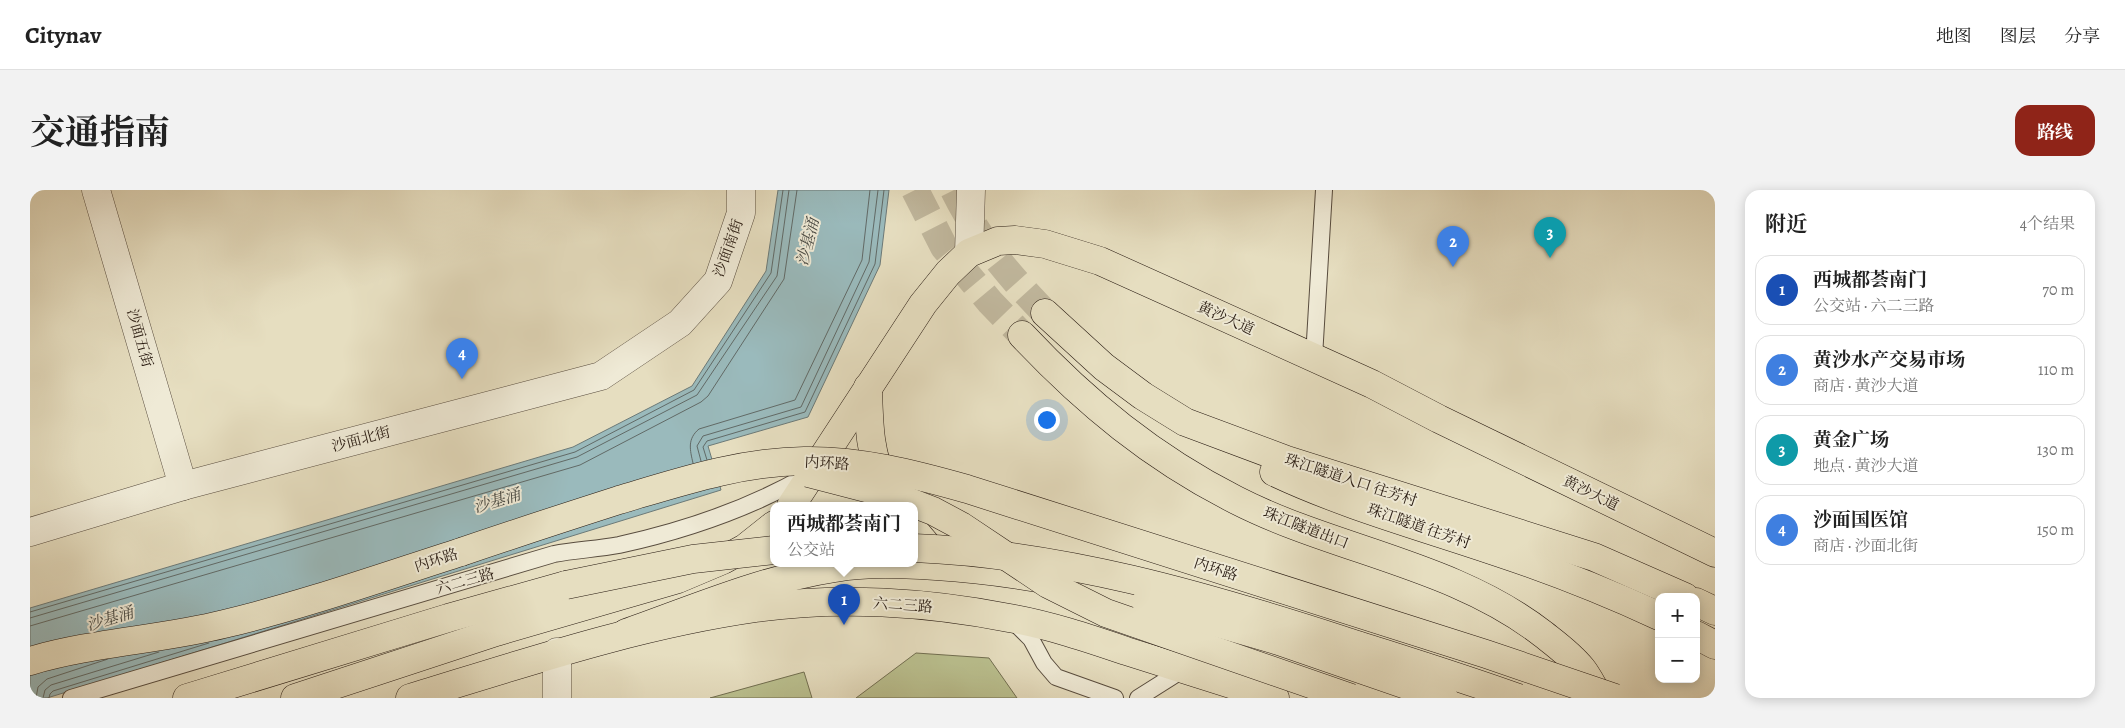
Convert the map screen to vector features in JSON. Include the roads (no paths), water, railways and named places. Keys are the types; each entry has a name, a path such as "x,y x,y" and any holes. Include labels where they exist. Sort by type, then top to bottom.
{"main road":[{"name":"黄沙大道","path":"815,471 923,304 948,273 969,253 998,242 1015,240 1045,244 1100,262 1314,357 1715,553"},
{"name":"珠江隧道入口 往芳村","path":"1045,313 1104,367 1143,396 1185,422 1287,460 1594,557 1676,593"},
{"name":"珠江隧道出口","path":"1022,335 1070,384 1099,410 1172,464 1237,501 1416,567 1454,582 1488,599 1526,621 1565,651 1583,670 1600,698"},
{"path":"868,387 869,428 874,458 894,502"},
{"name":"珠江隧道 往芳村","path":"1185,422 1245,458 1309,487 1557,574 1616,596 1655,614"},
{"name":"内环路","path":"30,661 74,650 179,634 225,624 339,591 552,521 682,481 728,469 765,463 806,461 844,463 897,470 928,478 1477,651 1615,698"},
{"path":"765,463 862,487 911,502"},
{"path":"794,502 815,471"},
{"path":"918,505 961,526 1048,584 1106,613 1351,698"},
{"path":"295,698 496,632 678,579 716,564 745,548 770,528"},
{"path":"918,534 946,566"},
{"name":"内环路","path":"918,548 993,554 1047,562 1173,590 1295,625 1518,698"},
{"path":"187,698 448,618 566,585 694,559 770,550"},
{"path":"918,564 1019,574 1062,581 1137,599 1280,641 1444,698"},
{"path":"626,633 734,594 818,570 841,567"},
{"name":"六二三路","path":"410,698 557,652 626,633 755,608 817,603 893,604 1011,618 1070,634 1275,698"},
{"path":"1700,604 1715,611"},
{"path":"1700,637 1715,645"}],"street":[{"name":"沙面五街","path":"96,190 183,486"},
{"name":"沙面南街","path":"680,323 718,281 741,213 741,190"},
{"path":"969,253 971,190"},
{"name":"沙面北街","path":"30,532 183,486 601,376 680,323"},
{"path":"557,652 557,698"}],"lane":[{"path":"1314,357 1324,190"},
{"name":"六二三路","path":"72,698 554,554 618,545 705,520 742,508 815,471"},
{"path":"1011,618 1031,639 1044,663 1056,677 1115,698"},
{"path":"1138,698 1184,669"}],"water":[{"name":"沙基涌","path":"778,190 889,190 880,265 808,417 708,446 721,490 47,698 30,698 30,608 573,447 692,386 766,271"}],"tunnel":[{"path":"915,190 944,247 990,302 1022,335"},
{"path":"954,190 994,255 1045,313"}],"place":[{"name":"黄金广场","path":"1550,258"},
{"name":"黄沙水产交易市场","path":"1453,267"},
{"name":"沙面国医馆","path":"462,379"},
{"name":"西城都荟南门","path":"844,625"}]}
